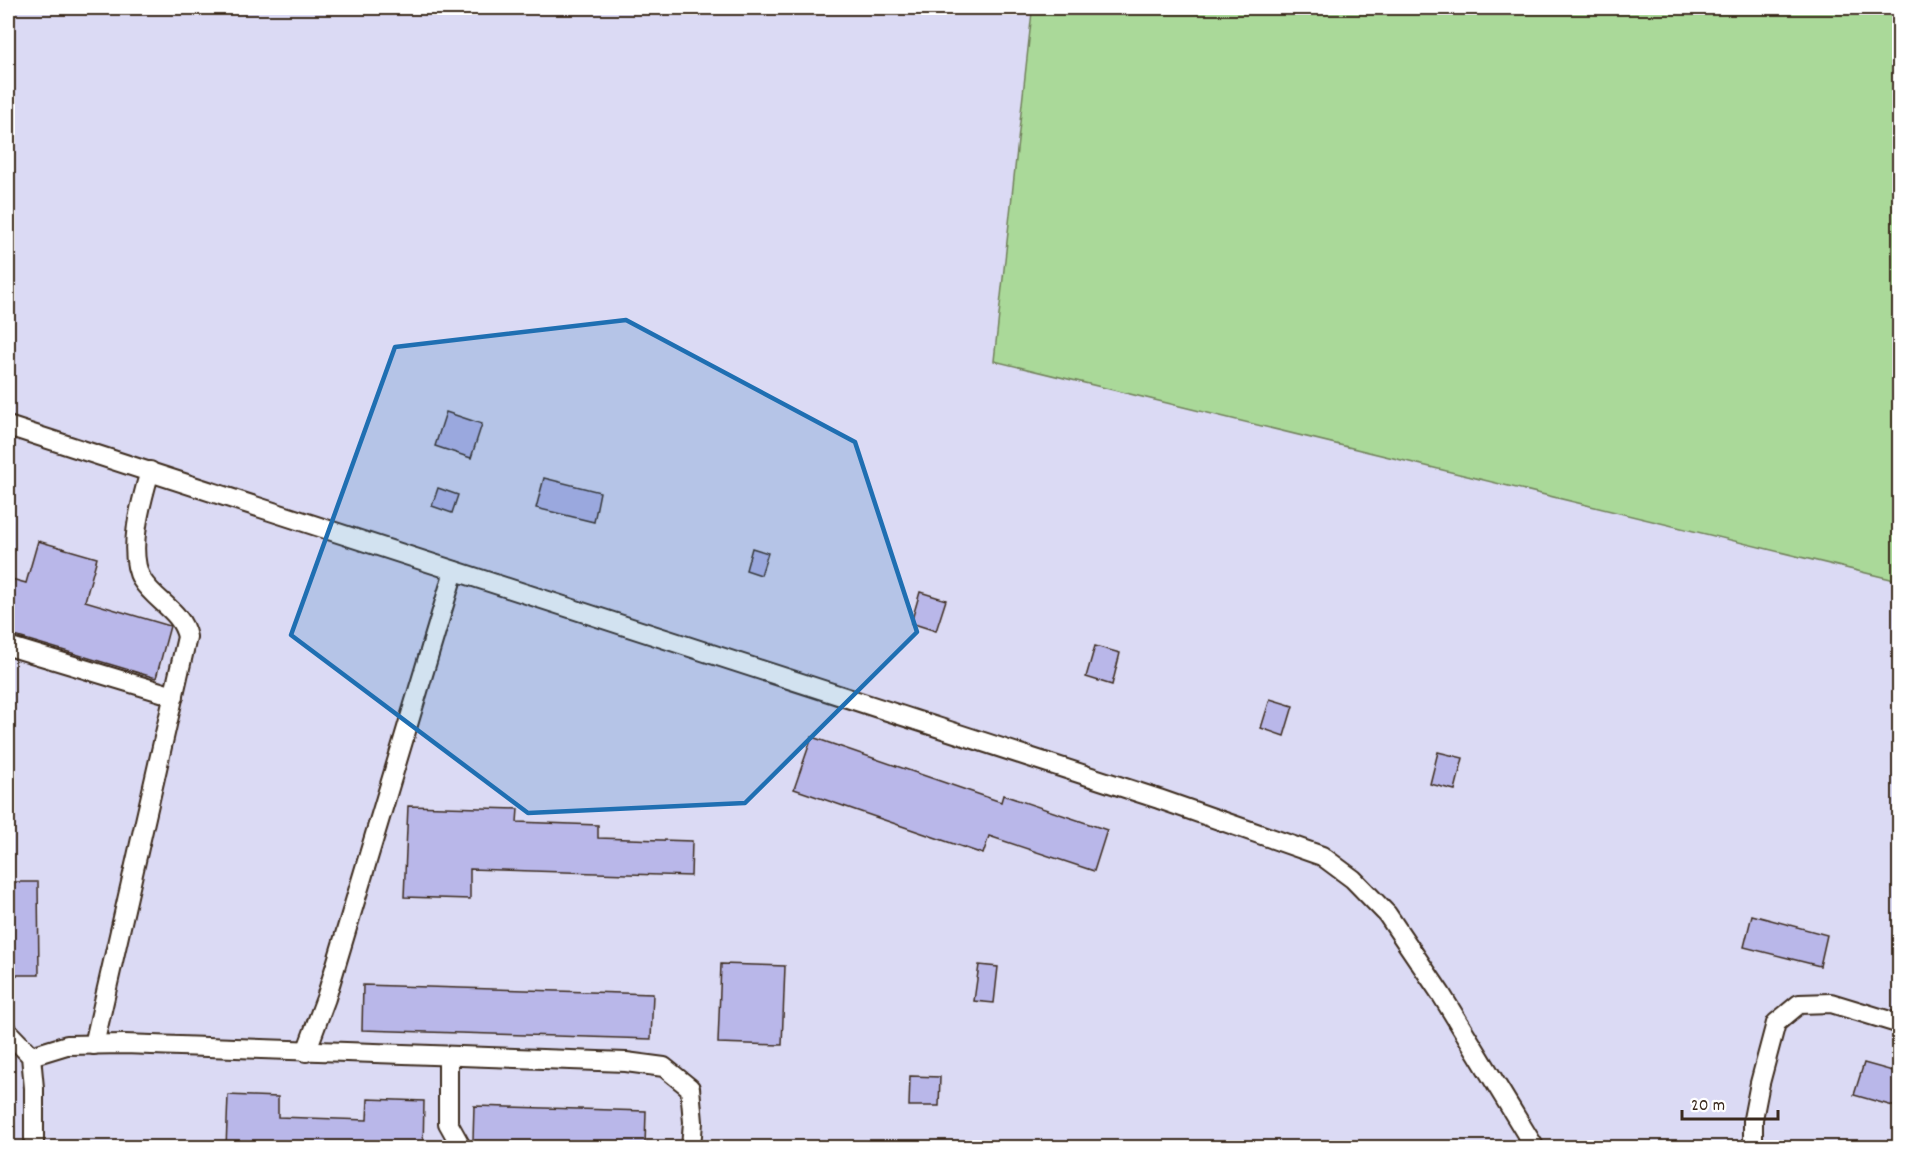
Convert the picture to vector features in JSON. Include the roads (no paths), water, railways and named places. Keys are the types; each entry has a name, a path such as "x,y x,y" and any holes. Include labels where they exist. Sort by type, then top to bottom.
{"lane":[{"path":"8,426 1159,799 1322,856 1353,879 1387,914 1440,994 1535,1148"},
{"path":"94,1045 187,637 185,625 142,579 135,556 139,509 150,471"},
{"path":"306,1052 329,986 453,571"},
{"path":"8,646 174,696"},
{"path":"1753,1148 1753,1119 1776,1023 1799,1004 1831,1003 1899,1024"},
{"path":"8,1032 31,1056 34,1088 34,1148"},
{"path":"31,1056 67,1045 94,1045 626,1062 664,1067 690,1088 693,1122 691,1148"},
{"path":"448,1056 448,1123 462,1148"}]}
